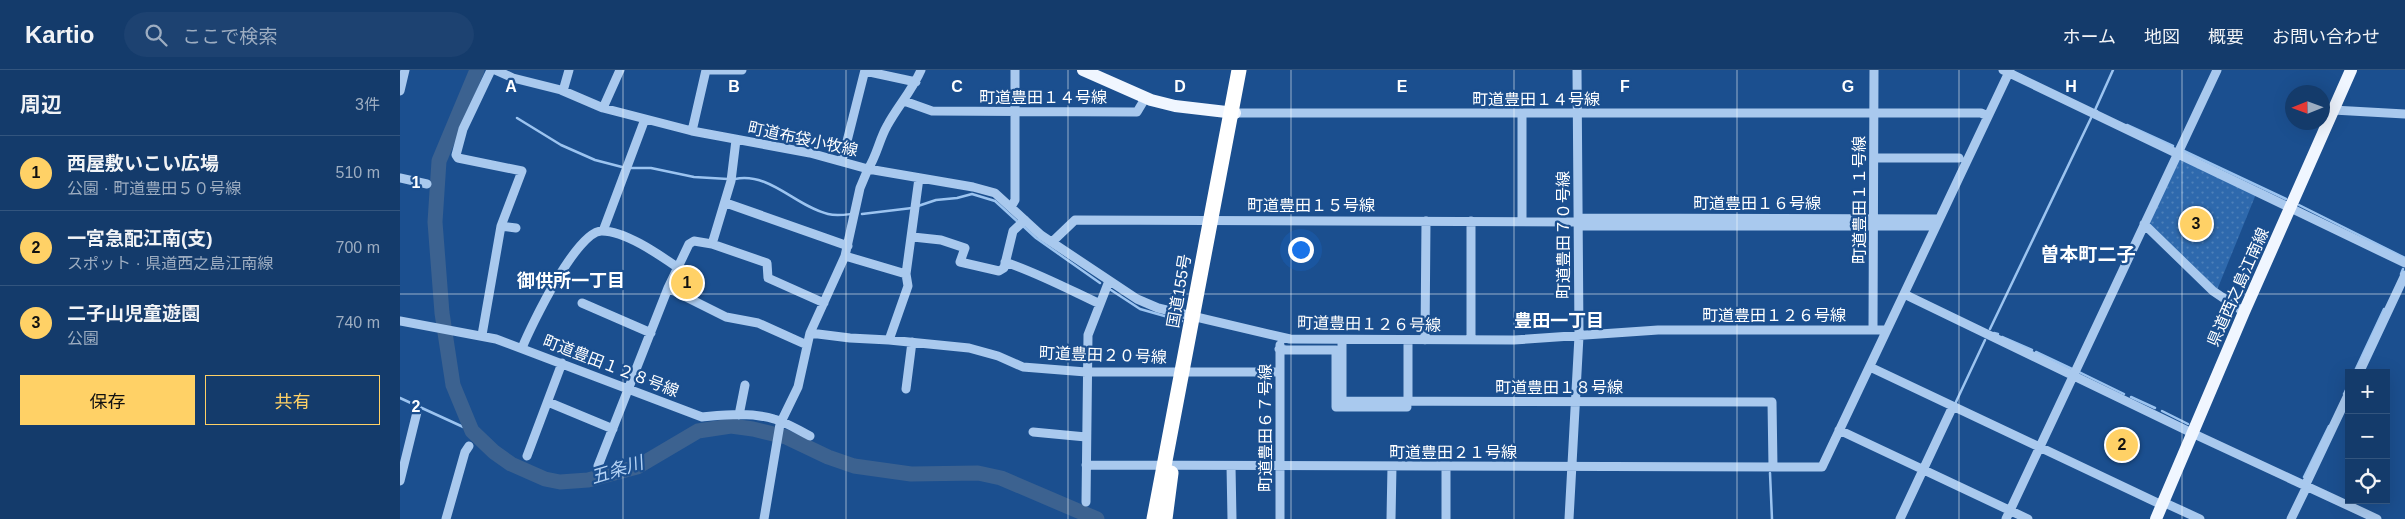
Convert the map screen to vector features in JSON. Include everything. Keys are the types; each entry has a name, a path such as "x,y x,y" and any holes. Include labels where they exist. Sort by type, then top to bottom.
{"highway":[{"name":"国道155号","path":"1154,519 1167,466 1185,372 1239,70"},
{"name":"国道155号","path":"1233,112 1243,70"},
{"name":"国道155号","path":"1165,519 1167,466"}],"main road":[{"path":"1084,70 1146,97 1175,106 1233,112"},
{"name":"県道西之島江南線","path":"2156,519 2244,312 2351,70"}],"street":[{"path":"400,90 405,70"},
{"path":"482,336 501,226 522,171 458,158 456,155 463,129 491,70"},
{"name":"町道布袋小牧線","path":"495,70 513,78 563,91 603,108 692,131 810,152 868,169 860,188 845,256 810,333 798,387 777,435 764,519"},
{"path":"563,91 569,70"},
{"path":"603,108 620,70"},
{"path":"692,131 706,70 742,70"},
{"path":"842,161 865,70 916,82"},
{"path":"868,169 874,160 886,126 916,82 921,70"},
{"path":"1011,207 1015,200 1015,70"},
{"name":"町道豊田７０号線","path":"1569,519 1579,336 1577,70"},
{"name":"町道豊田１１号線","path":"1874,70 1874,222 1881,330"},
{"path":"2008,515 2217,70"},
{"path":"2028,519 2008,515 1923,469 1839,430 1870,367 1881,330 1904,294 2007,72 2405,263"},
{"name":"町道豊田１４号線","path":"904,101 932,110 1137,112 1146,97"},
{"path":"2333,110 2405,114"},
{"name":"町道豊田１４号線","path":"1233,112 1522,114 1981,113 1987,116"},
{"path":"1522,114 1522,221"},
{"path":"603,231 645,118"},
{"path":"712,244 726,203 736,140"},
{"path":"1874,158 1960,158"},
{"name":"町道豊田１２６号線","path":"868,169 986,190 1000,196 1052,242 1145,303 1280,337 1301,340 1514,340 1670,330 1881,330"},
{"path":"400,178 427,184"},
{"path":"889,340 908,286 906,274 913,238 919,178"},
{"path":"726,203 848,246"},
{"path":"913,238 941,240 965,248 960,262 999,270 1004,268 1013,230 1025,220"},
{"name":"町道豊田１５号線","path":"1052,242 1075,220 1936,222"},
{"path":"1425,340 1426,221"},
{"path":"1471,221 1471,340"},
{"path":"2144,224 2213,291 2244,312"},
{"path":"501,226 516,228"},
{"path":"522,348 534,319 576,249 589,235 603,231 647,247 677,267"},
{"path":"598,466 668,288 689,244 694,241 712,244 768,263 768,278 824,303"},
{"path":"845,256 906,274"},
{"path":"1005,262 1040,274 1052,282 1100,304"},
{"path":"2360,369 2405,275"},
{"path":"1086,502 1086,372 1088,335 1109,281"},
{"path":"668,288 726,317 758,323 807,345"},
{"path":"1904,294 2192,433 2377,519"},
{"path":"582,303 651,333"},
{"name":"町道豊田１２８号線","path":"400,321 482,336 522,348 702,417 739,415 766,417 810,436"},
{"name":"町道豊田２０号線","path":"810,333 986,351 1023,367 1086,372 1280,372"},
{"name":"町道豊田６７号線","path":"1280,337 1280,519"},
{"name":"町道豊田１８号線","path":"1342,340 1342,401 1575,405 1772,402 1773,467"},
{"path":"1408,340 1408,401"},
{"path":"906,389 912,342"},
{"path":"1279,349 1336,350 1336,408 1575,405 1765,407"},
{"path":"527,456 562,363"},
{"path":"1870,367 2040,447 2200,519"},
{"path":"739,415 745,385"},
{"path":"548,402 613,429"},
{"path":"2291,519 2345,402"},
{"path":"1900,519 1953,406"},
{"path":"400,481 417,412"},
{"name":"町道豊田２１号線","path":"1086,465 1822,467 1839,430"},
{"path":"1034,432 1086,438"},
{"path":"446,519 465,452 469,446"},
{"path":"1231,466 1232,519"},
{"path":"1391,519 1392,466"},
{"path":"1446,466 1446,519"}],"shaded area":[{"path":"2182,159 2256,194 2217,290 2149,222 2179,160"},
{"path":"679,271 700,280 693,299 673,286"}],"waterway":[{"name":"五条川","path":"477,70 439,161 435,222 442,313 453,385 472,431 494,452 511,464 545,479 560,482 588,480 637,467 698,431 731,426 786,437 828,457 854,466 911,474 978,473 1001,478 1097,519"},
{"path":"2097,111 2095,110 2113,70"},
{"path":"517,118 561,145 595,160 622,167"},
{"path":"1990,329 2091,118"},
{"path":"2127,125 2173,146"},
{"path":"2184,151 2286,199"},
{"path":"629,168 651,168 694,177 728,179"},
{"path":"735,179 748,178 760,180 804,204 828,214 851,214"},
{"path":"918,206 936,200 972,194 995,201 1018,222"},
{"path":"2299,205 2405,258"},
{"path":"862,214 912,208"},
{"path":"1023,226 1036,238 1100,283"},
{"path":"2401,274 2403,269"},
{"path":"1111,290 1140,309 1182,321"},
{"path":"2356,369 2384,309"},
{"path":"1994,333 1998,334"},
{"path":"2002,337 2032,350"},
{"path":"1955,404 1985,340"},
{"path":"2036,352 2072,369"},
{"path":"2079,372 2124,394"},
{"path":"2131,397 2155,408"},
{"path":"400,398 472,431"},
{"path":"2162,411 2188,424"},
{"path":"2304,477 2329,426"},
{"path":"1770,473 1772,519"}],"place":[{"name":"二子山児童遊園","path":"2196,224"},
{"name":"西屋敷いこい広場","path":"687,283"},
{"name":"一宮急配江南(支)","path":"2122,445"}],"district":[{"name":"曽本町二子","path":"2088,254"},
{"name":"御供所一丁目","path":"571,281"},
{"name":"豊田一丁目","path":"1559,321"}]}
